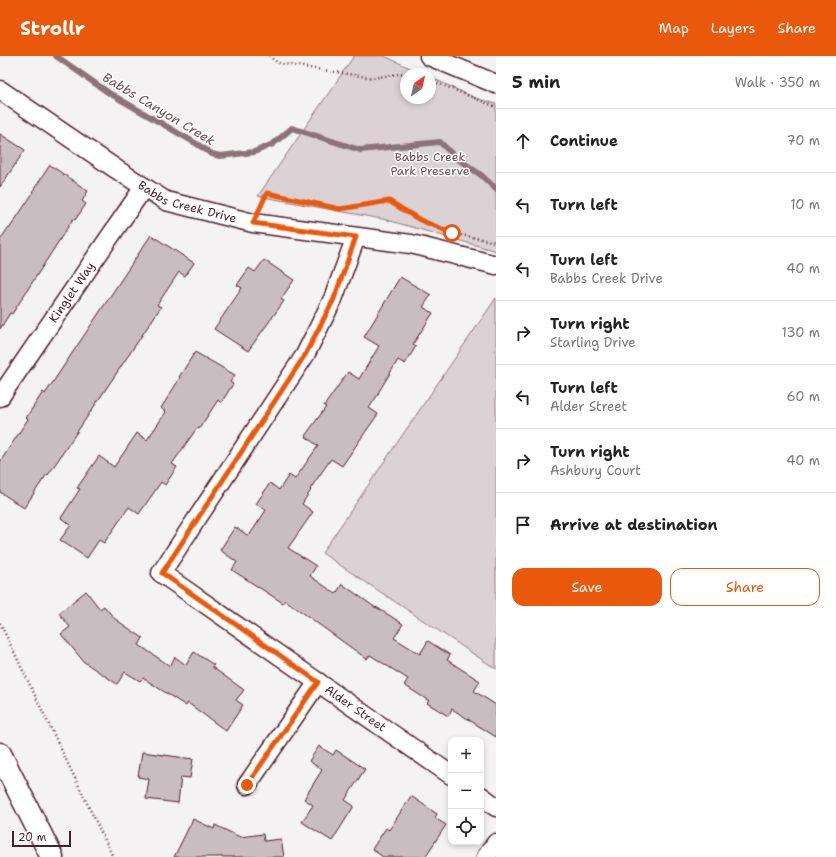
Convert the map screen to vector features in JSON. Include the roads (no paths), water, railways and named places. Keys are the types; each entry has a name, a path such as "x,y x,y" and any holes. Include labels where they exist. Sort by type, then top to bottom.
{"main road":[{"path":"0,754 52,857"}],"street":[{"path":"429,56 496,84"},
{"name":"Babbs Creek Drive","path":"0,90 166,201 253,223 411,244 496,265"},
{"name":"Kinglet Way","path":"0,397 144,187"},
{"name":"Alder Street","path":"356,237 334,299 305,355 162,573 448,773"},
{"path":"247,785 318,682"},
{"path":"484,798 496,807"},
{"path":"486,857 496,843"}],"waterway":[{"name":"Babbs Canyon Creek","path":"56,56 109,93 212,154 220,156 254,152 273,144 292,128 360,150 440,142 455,157 481,175 496,189"}],"park label":[{"name":"Babbs Creek Park Preserve","path":"430,164"}]}
